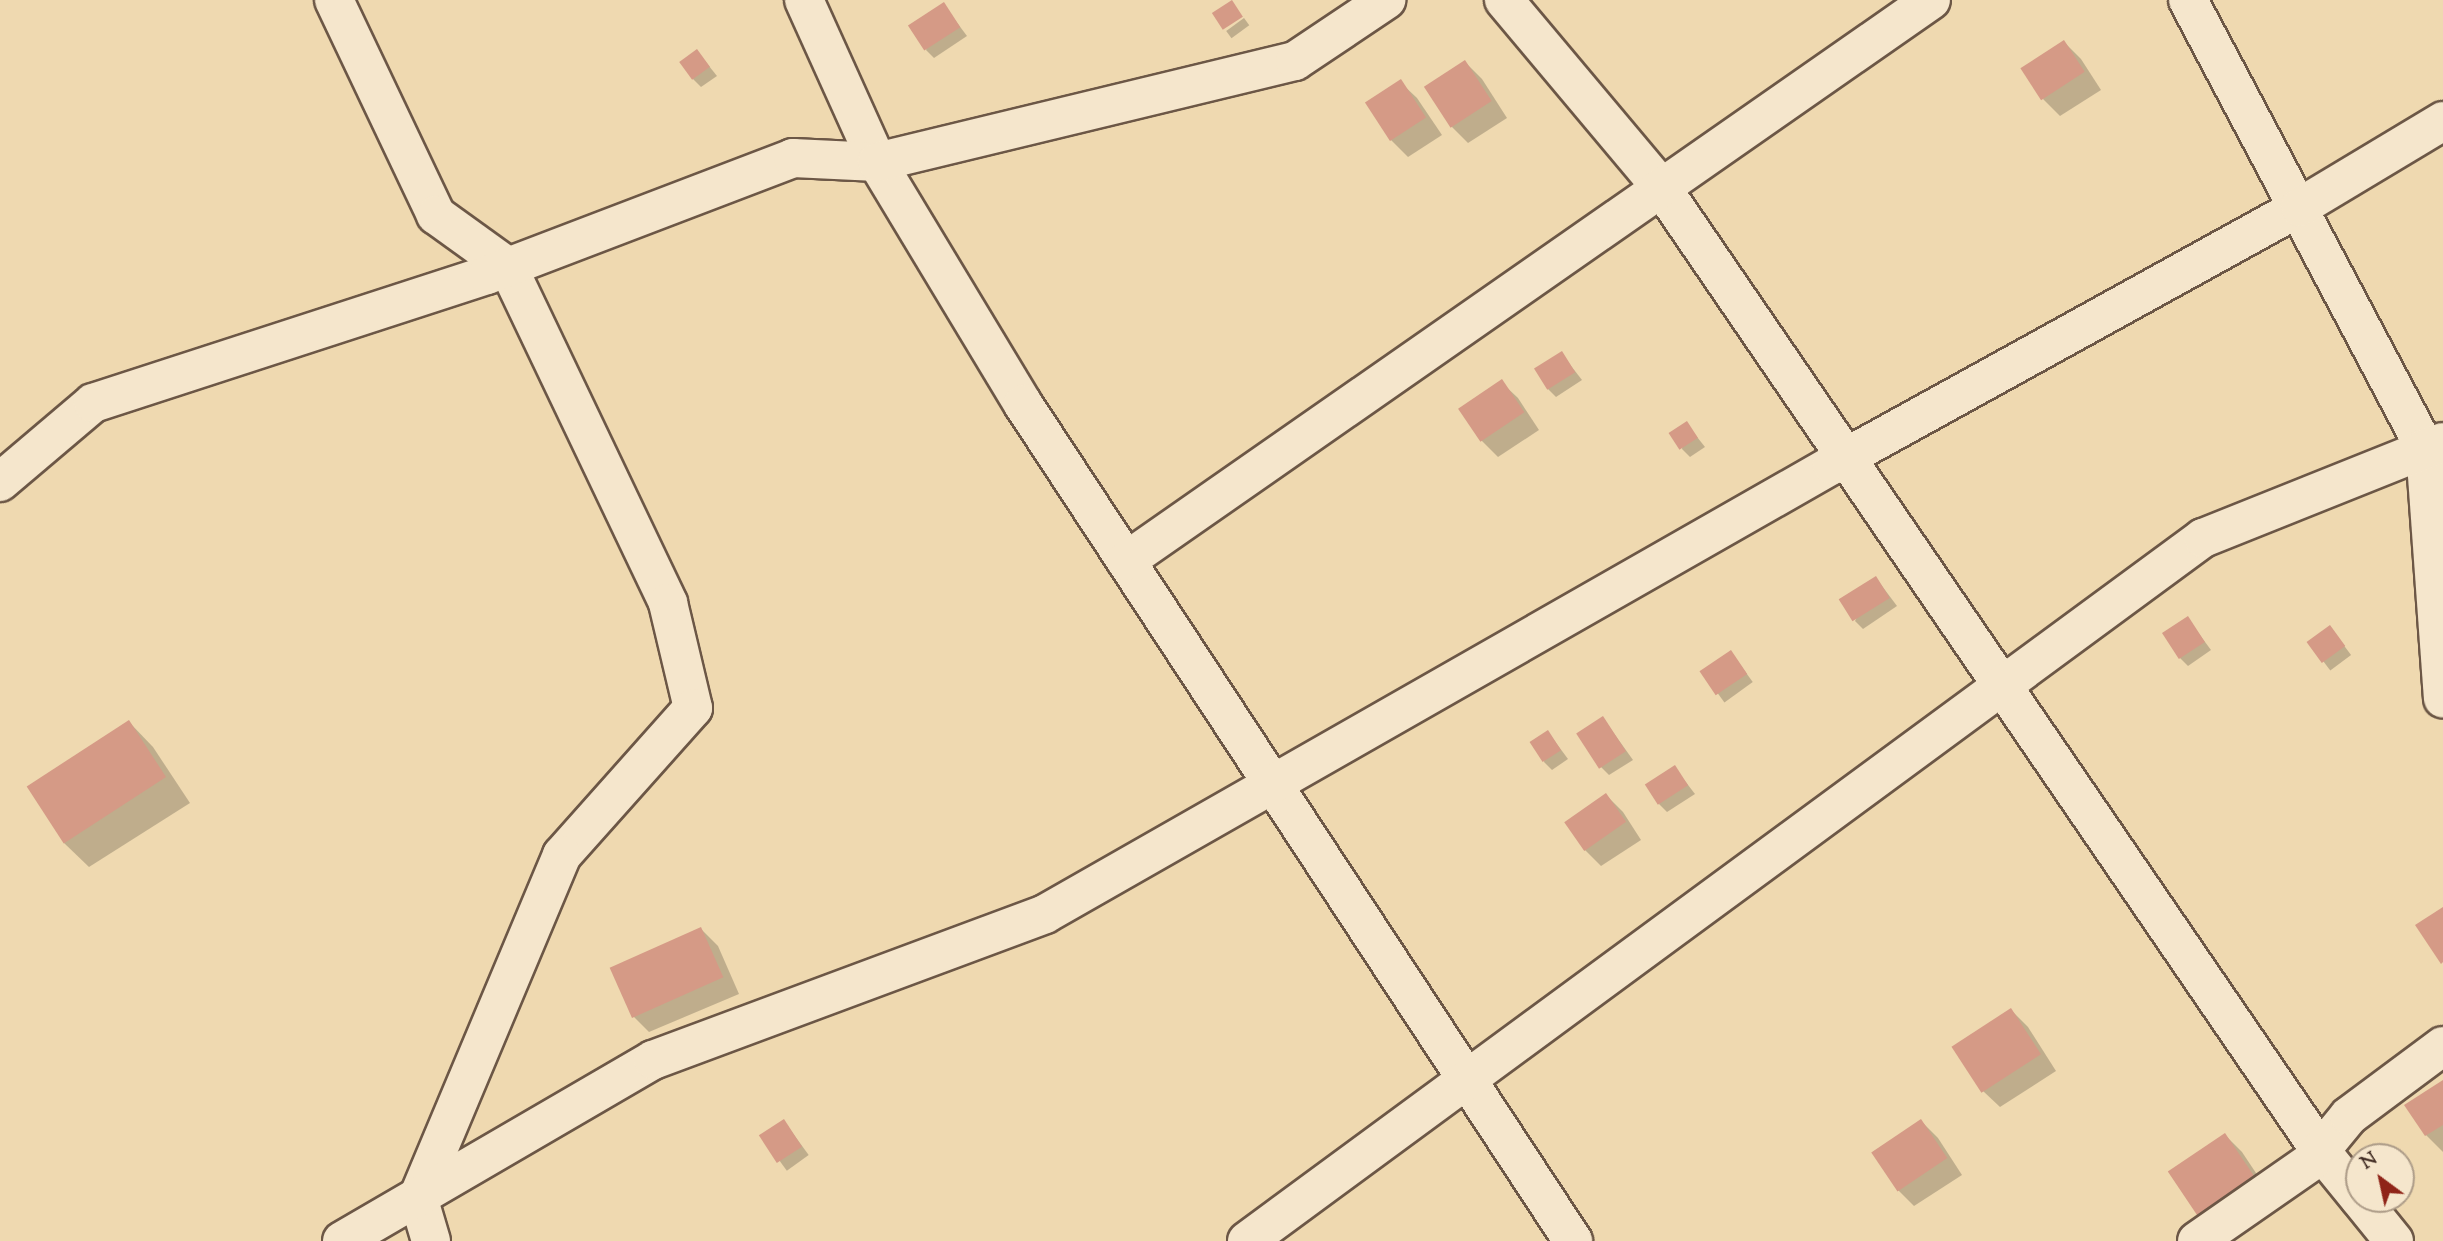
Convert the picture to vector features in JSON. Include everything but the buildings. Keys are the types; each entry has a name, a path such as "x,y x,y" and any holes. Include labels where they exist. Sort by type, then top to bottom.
{"street":[{"path":"334,0 436,215 508,267 668,603 693,708 562,855 418,1197 431,1241"},
{"path":"804,0 877,162 1023,404 1573,1241"},
{"path":"0,482 93,403 508,267 793,158 877,162 1295,61 1385,0"},
{"path":"1504,0 1661,187 2320,1150 2345,1180"},
{"path":"1126,561 1931,0"},
{"path":"2188,0 2300,207 2434,445 2443,698"},
{"path":"342,1241 653,1060 1045,914 1847,457 2300,207 2443,121"},
{"path":"1247,1241 2203,538 2434,445"},
{"path":"2197,1241 2312,1161 2349,1116 2443,1046"},
{"path":"2372,1213 2394,1241"}]}
